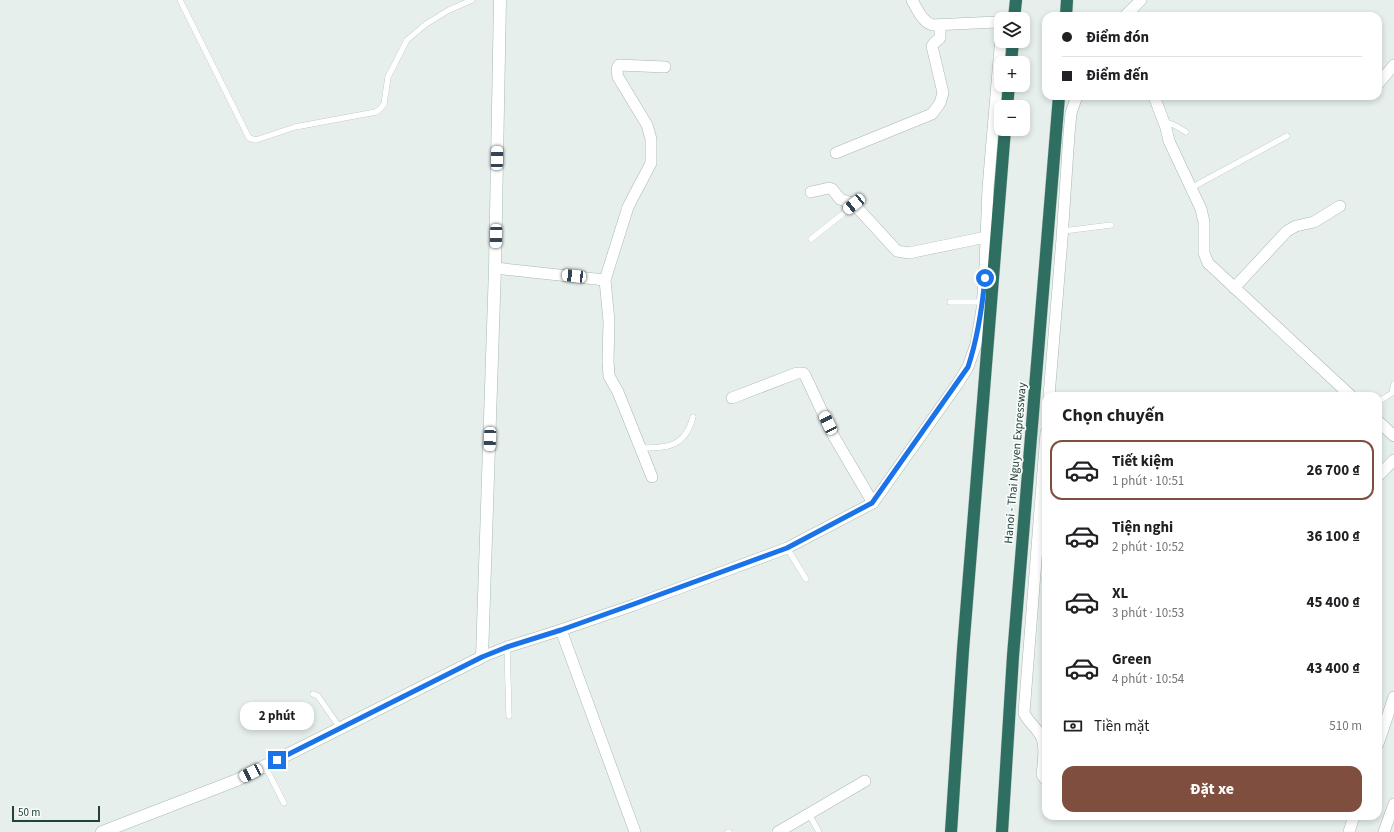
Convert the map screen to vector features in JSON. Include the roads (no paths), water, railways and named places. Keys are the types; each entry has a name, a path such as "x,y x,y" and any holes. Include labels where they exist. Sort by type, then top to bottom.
{"highway":[{"path":"1015,12 1016,0"},
{"path":"1066,12 1067,0"},
{"name":"Hanoi - Thai Nguyen Expressway","path":"1002,832 1014,648 1059,100"},
{"path":"951,832 964,642 1004,136"}],"street":[{"path":"482,657 495,268 500,0"},
{"path":"912,0 920,15 928,24 940,26 994,22"},
{"path":"1130,12 1141,0"},
{"path":"836,153 932,114 940,103 943,93 932,46 940,38 940,26"},
{"path":"102,832 236,780 482,657 787,548 872,503 968,367 976,344 983,302 992,130 1000,48"},
{"path":"1382,79 1394,65"},
{"path":"652,477 618,392 609,376 609,321 605,280 628,207 650,163 651,139 647,126 618,77 618,66 665,67"},
{"path":"1049,392 1063,231 1070,120 1075,100"},
{"path":"1156,100 1164,121 1169,141 1201,209 1204,222 1204,254 1208,263 1346,392"},
{"path":"811,192 829,188 834,191 840,199 854,204 897,251 903,253 986,237"},
{"path":"1234,288 1287,231 1296,226 1314,222 1340,206"},
{"path":"495,268 605,280"},
{"path":"732,398 797,374 805,375 833,435 872,503"},
{"path":"1382,426 1394,436"},
{"path":"1382,472 1394,460"},
{"path":"1042,484 1024,712 1028,721 1042,738"},
{"path":"561,630 635,832"},
{"path":"1382,730 1394,697"},
{"path":"778,832 865,781"},
{"path":"1384,832 1394,806"},
{"path":"1349,832 1353,820"}],"lane":[{"path":"180,0 249,138 256,140 295,127 376,112 384,104 388,77 407,40 426,24 449,10 472,0"},
{"path":"1164,121 1186,132"},
{"path":"1191,188 1287,136"},
{"path":"811,239 854,204"},
{"path":"1063,231 1111,225"},
{"path":"950,302 983,302"},
{"path":"1382,399 1392,393 1394,384"},
{"path":"641,448 671,446 684,436 690,429 693,417"},
{"path":"787,548 806,579"},
{"path":"507,647 509,716"},
{"path":"313,694 318,696 340,729"},
{"path":"265,766 284,803"},
{"path":"809,814 819,832"}]}
